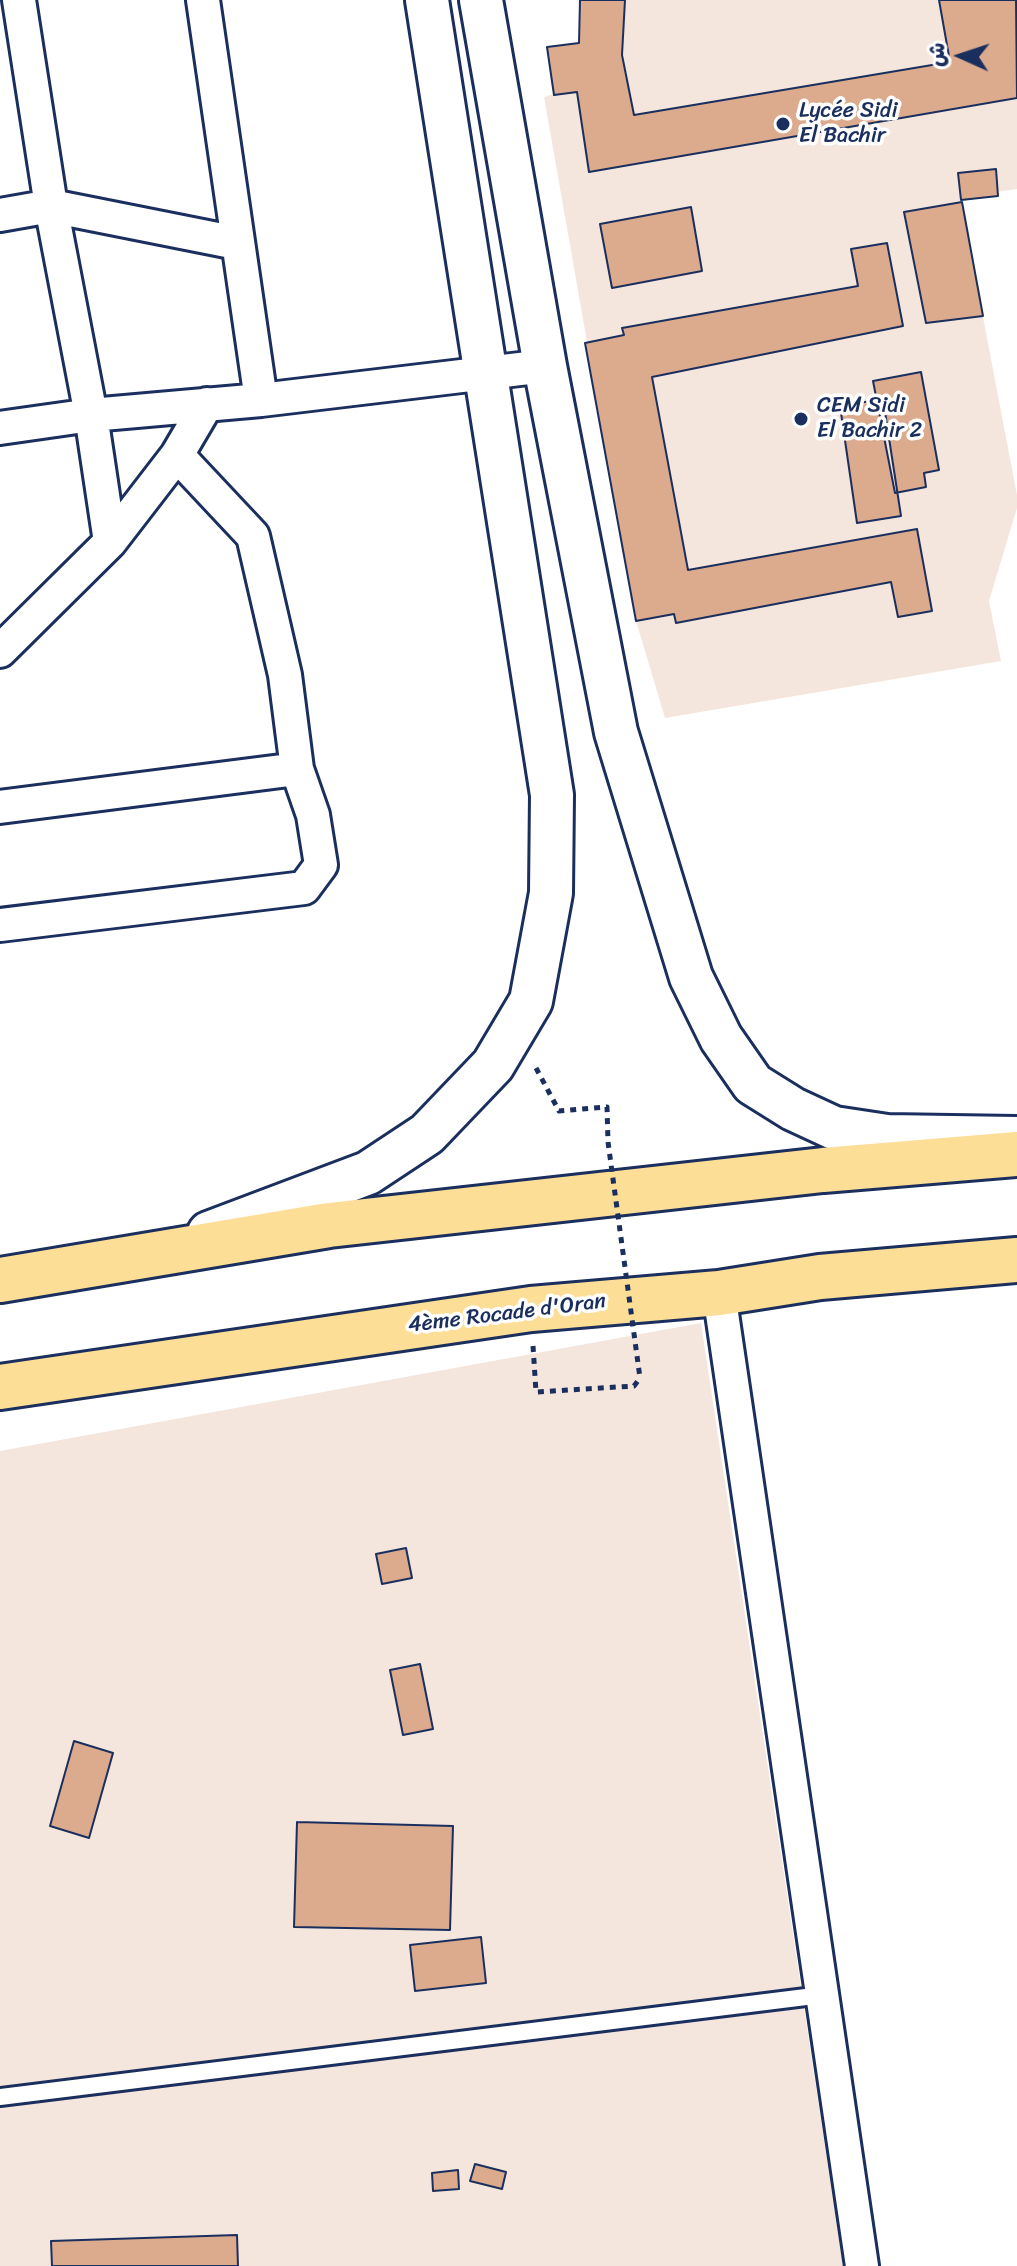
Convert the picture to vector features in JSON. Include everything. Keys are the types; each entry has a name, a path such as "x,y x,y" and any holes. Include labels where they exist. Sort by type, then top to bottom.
{"highway":[{"path":"0,1280 344,1223 823,1170 1017,1154"},
{"name":"4ème Rocade d'Oran","path":"0,1387 531,1309 719,1293 820,1277 1017,1260"}],"street":[{"path":"19,0 12,32 19,205 91,415 110,542"},
{"path":"203,0 261,400"},
{"path":"149,1254 368,1173 427,1134 493,1065 531,1001 551,893 552,795 427,0"},
{"path":"481,0 545,366 616,732 691,977 721,1038 753,1084 834,1128 887,1136 1017,1138"},
{"path":"19,205 237,243"},
{"path":"0,428 91,415 261,400 484,370 545,366"},
{"path":"0,651 110,542 177,455 207,404"},
{"path":"0,925 304,888 321,865 313,815 297,769 285,675 253,536 177,455"},
{"path":"0,807 297,769"},
{"path":"719,1293 862,2266"}],"lane":[{"path":"0,2097 822,1995"}],"path":[{"path":"536,1392 634,1386 640,1378 608,1142 607,1107 559,1111"}],"shaded area":[{"name":"CEM Sidi El Bachir 2","path":"580,0 1017,0 1017,189 960,197 1017,495 1017,508 989,601 1001,661 665,718 636,621 544,97 554,94 547,47 579,43"},
{"path":"701,1323 843,2266 0,2266 0,1451"}],"building":[{"path":"580,0 625,0 622,55 634,115 950,62 939,0 1016,0 1017,98 589,172 577,92 554,95 547,47 579,43"},
{"path":"996,169 998,196 961,200 958,173"},
{"path":"962,202 983,316 926,323 904,212"},
{"path":"691,207 702,271 612,288 600,224"},
{"path":"887,243 903,326 652,377 688,570 917,529 932,611 898,617 891,582 676,623 674,614 636,621 585,343 624,335 622,328 858,286 851,249"},
{"path":"921,372 939,470 924,473 926,487 895,493 873,381"},
{"path":"883,399 901,516 857,523 840,406"},
{"path":"406,1548 412,1578 382,1584 376,1554"},
{"path":"420,1664 433,1729 403,1735 390,1670"},
{"path":"74,1741 113,1753 89,1838 50,1826"},
{"path":"297,1822 453,1826 450,1930 294,1927"},
{"path":"481,1937 486,1983 415,1991 410,1945"},
{"path":"475,2164 506,2172 502,2189 470,2181"},
{"path":"458,2170 459,2189 433,2191 432,2173"},
{"path":"237,2235 238,2266 52,2266 51,2241"}],"place":[{"name":"Lycée Sidi El Bachir","path":"783,124"},
{"name":"CEM Sidi El Bachir 2","path":"801,419"}]}
